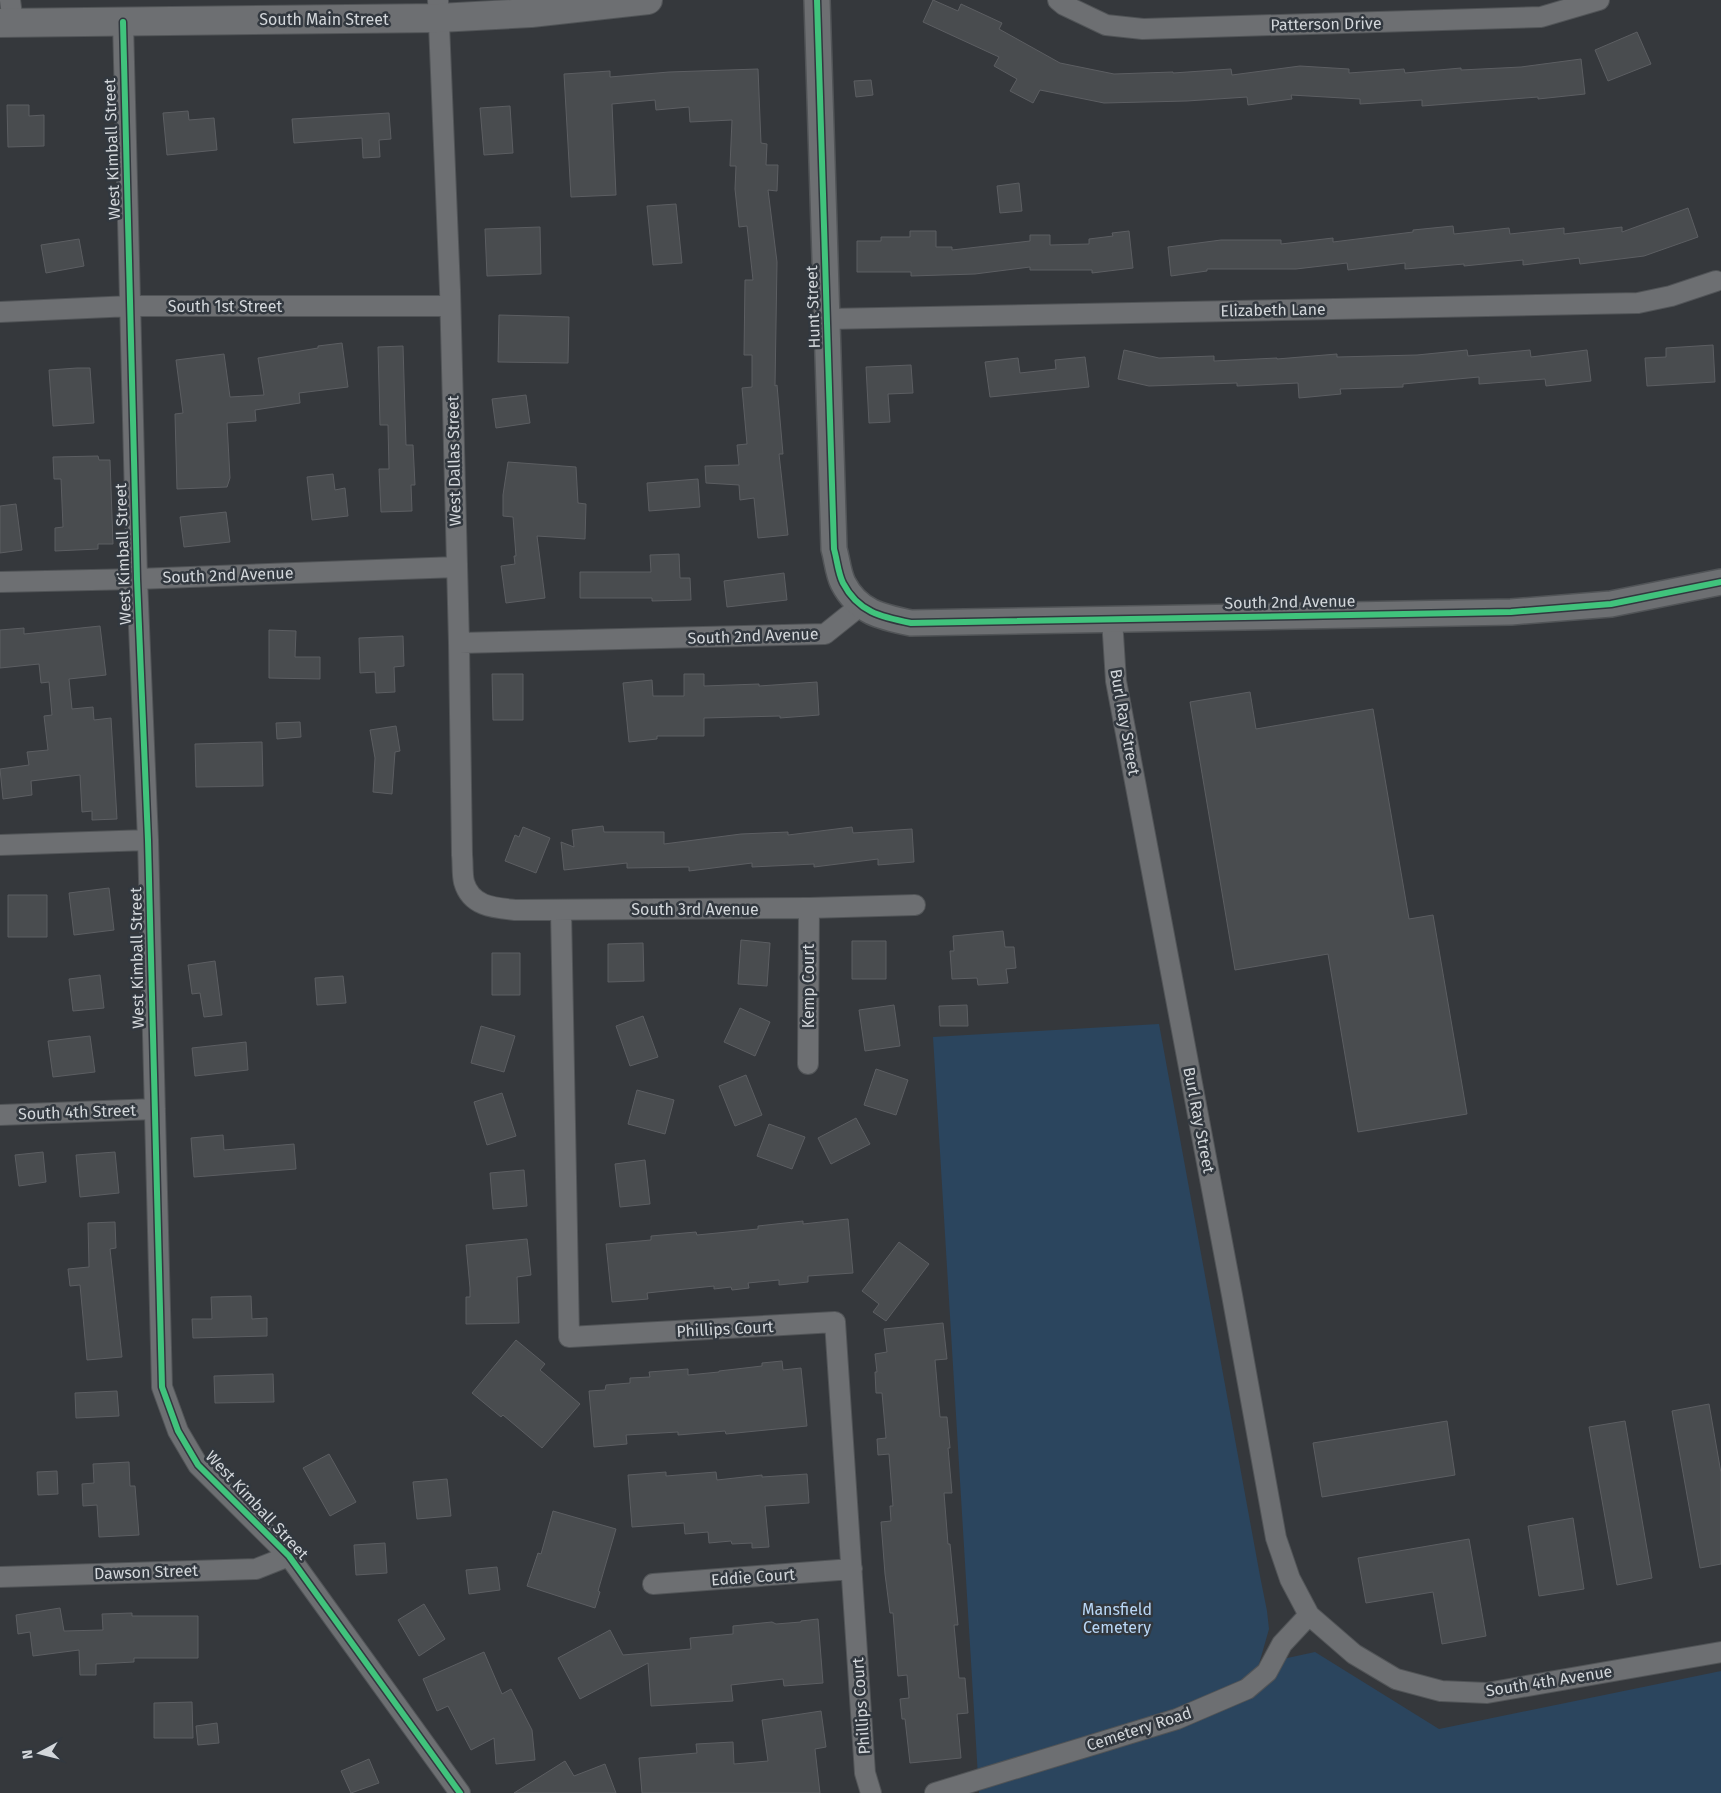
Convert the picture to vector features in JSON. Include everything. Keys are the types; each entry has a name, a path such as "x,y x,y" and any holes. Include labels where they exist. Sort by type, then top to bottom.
{"main road":[{"name":"South Main Street","path":"8,15 122,22 438,9 531,13 648,0"}],"street":[{"name":"Hunt Street","path":"817,0 834,548 843,582 860,606"},
{"name":"Patterson Drive","path":"1058,0 1064,5 1106,25 1143,29 1541,17 1599,0"},
{"name":"West Dallas Street","path":"438,9 450,306 459,643 462,855 464,883 476,902"},
{"name":"West Kimball Street","path":"122,22 137,579 148,840 162,1387 178,1431 198,1465 289,1556 460,1793"},
{"name":"Elizabeth Lane","path":"828,319 1638,303 1671,296 1716,281"},
{"name":"South 1st Street","path":"0,312 130,306 450,306"},
{"name":"South 2nd Avenue","path":"0,582 137,579 456,567"},
{"name":"South 2nd Avenue","path":"459,643 825,634 860,606 884,617 911,623 1555,610 1611,604 1721,582"},
{"name":"Burl Ray Street","path":"1112,619 1116,681 1276,1538 1290,1579 1309,1616"},
{"path":"0,846 148,840"},
{"name":"South 3rd Avenue","path":"476,902 496,909 516,910 809,908 915,905"},
{"name":"Kemp Court","path":"808,1064 809,908"},
{"name":"Phillips Court","path":"561,910 569,1338 835,1322 865,1773 871,1793"},
{"name":"South 4th Street","path":"0,1115 154,1109"},
{"name":"Dawson Street","path":"0,1576 256,1569 289,1556"},
{"name":"Eddie Court","path":"653,1584 852,1569"},
{"name":"South 4th Avenue","path":"1309,1616 1354,1654 1396,1679 1441,1691 1487,1693 1721,1652"},
{"name":"Cemetery Road","path":"935,1793 1177,1719 1247,1689 1268,1672 1282,1644 1309,1616"}],"green space":[{"name":"Mansfield Cemetery","path":"1159,1024 1267,1611 1269,1629 1259,1664 1315,1652 1439,1729 1721,1671 1721,1793 979,1793 933,1037"}],"building":[{"path":"933,0 958,11 961,4 1002,23 999,29 1060,63 1114,74 1173,73 1231,69 1232,75 1300,66 1349,69 1349,73 1404,69 1405,73 1461,68 1461,70 1521,67 1581,59 1585,94 1538,99 1538,97 1422,106 1422,100 1360,104 1360,99 1291,95 1292,99 1248,105 1247,97 1104,103 1040,90 1033,103 1010,91 1017,79 994,66 999,57 923,22"},
{"path":"1637,32 1651,64 1608,81 1595,50"},
{"path":"758,69 761,143 767,144 766,165 778,165 777,191 768,190 777,262 775,386 777,385 783,454 779,454 788,535 758,538 754,498 740,500 739,485 706,483 705,466 739,465 737,445 747,444 742,388 752,387 752,355 744,355 745,280 753,280 747,226 739,227 735,189 736,166 730,166 732,120 690,122 689,107 656,110 655,100 612,104 616,195 571,197 564,74 610,71 610,77 669,72"},
{"path":"871,80 873,95 856,97 854,81"},
{"path":"7,105 29,105 29,116 44,115 44,146 8,147"},
{"path":"510,106 513,153 484,155 480,108"},
{"path":"188,111 189,120 214,118 217,150 167,155 163,113"},
{"path":"389,113 391,139 379,140 380,157 363,158 362,138 294,143 292,119"},
{"path":"1019,183 1022,211 1000,213 997,186"},
{"path":"676,204 682,263 653,265 647,206"},
{"path":"1688,208 1698,237 1644,256 1580,264 1579,258 1523,265 1523,260 1405,269 1405,263 1348,270 1347,263 1296,269 1207,269 1207,271 1171,276 1168,247 1221,240 1281,240 1281,244 1333,238 1333,242 1453,226 1454,234 1509,228 1510,234 1564,228 1564,234 1622,227 1622,232"},
{"path":"540,227 541,274 487,276 485,229"},
{"path":"910,231 936,231 936,247 952,247 952,250 1030,241 1030,235 1050,235 1050,245 1089,244 1089,239 1113,236 1112,233 1129,231 1133,268 1092,273 1092,270 1030,270 1030,267 975,274 911,276 911,272 857,272 857,241 881,241 881,237 910,237"},
{"path":"79,239 84,266 46,273 41,245"},
{"path":"499,315 569,317 568,363 498,362"},
{"path":"342,343 348,387 299,393 300,403 255,410 256,421 227,423 230,478 227,487 177,489 175,414 183,413 176,360 224,354 230,397 264,395 258,358"},
{"path":"1713,345 1715,382 1647,386 1645,358 1666,357 1666,348"},
{"path":"403,346 406,445 413,445 415,485 411,485 412,511 381,512 379,469 389,469 388,425 380,425 378,347"},
{"path":"1124,350 1159,358 1214,356 1214,361 1277,359 1337,354 1337,357 1417,355 1467,350 1468,356 1530,350 1531,357 1587,350 1591,381 1546,386 1545,379 1479,384 1479,377 1403,384 1403,387 1340,389 1341,394 1299,398 1298,383 1237,386 1237,383 1149,386 1118,379"},
{"path":"1085,357 1089,387 990,397 985,362 1018,358 1020,373 1056,369 1055,360"},
{"path":"911,365 913,393 888,394 890,422 869,423 866,367"},
{"path":"90,368 94,423 53,426 49,370"},
{"path":"526,395 530,423 496,428 492,399"},
{"path":"98,456 99,460 110,460 113,544 98,544 98,549 55,551 55,528 63,527 61,479 54,479 53,457"},
{"path":"508,462 576,467 578,503 586,504 585,539 537,536 545,598 506,603 501,566 515,564 514,556 516,556 513,517 503,516 503,495"},
{"path":"333,474 335,490 345,488 348,516 312,520 307,477"},
{"path":"698,479 700,507 649,511 647,483"},
{"path":"16,504 22,550 0,553 0,506"},
{"path":"226,512 230,542 184,547 180,517"},
{"path":"679,554 680,578 690,578 691,600 652,601 652,598 580,598 580,572 651,572 650,555"},
{"path":"784,573 787,600 727,607 724,581"},
{"path":"100,626 106,675 69,679 72,709 93,707 94,720 111,718 117,819 92,820 92,811 82,812 80,775 31,781 32,795 3,799 0,769 29,765 27,752 48,750 44,716 52,715 49,682 41,683 39,664 0,668 0,630 24,628 24,634"},
{"path":"269,630 296,631 295,657 320,657 320,679 269,678"},
{"path":"403,636 404,666 394,667 395,692 376,693 375,672 360,673 359,638"},
{"path":"492,674 523,674 523,720 493,720"},
{"path":"684,674 704,674 704,686 759,684 759,686 817,682 819,715 780,718 780,716 704,718 704,736 657,736 657,739 629,742 623,683 652,680 653,696 684,696"},
{"path":"1250,692 1256,729 1373,709 1409,919 1433,915 1467,1114 1358,1132 1328,954 1235,970 1190,702"},
{"path":"300,722 301,737 277,739 276,723"},
{"path":"396,726 400,751 395,752 392,794 373,792 375,758 370,730"},
{"path":"262,742 263,786 196,787 195,744"},
{"path":"603,826 604,832 664,832 664,844 741,834 788,832 788,835 852,827 853,833 912,829 914,862 878,865 878,859 814,867 814,864 752,867 752,863 689,871 689,867 627,868 627,863 564,870 561,842 574,847 572,830"},
{"path":"523,827 550,838 536,873 505,861 515,835 519,837"},
{"path":"109,888 114,930 74,935 69,893"},
{"path":"8,895 47,895 47,937 8,937"},
{"path":"1003,931 1005,947 1014,947 1016,968 1006,969 1008,983 978,985 977,978 952,979 950,951 954,951 953,936"},
{"path":"741,940 770,943 767,986 738,984"},
{"path":"852,941 886,941 886,979 852,979"},
{"path":"643,943 644,981 608,982 608,944"},
{"path":"492,953 520,953 520,995 492,995"},
{"path":"215,961 222,1015 204,1017 200,993 192,994 188,965"},
{"path":"100,975 104,1008 73,1011 69,979"},
{"path":"343,976 346,1003 317,1005 315,978"},
{"path":"894,1005 900,1046 865,1051 859,1010"},
{"path":"967,1005 968,1026 940,1026 939,1006"},
{"path":"740,1008 770,1022 755,1056 724,1042"},
{"path":"643,1016 658,1057 630,1066 616,1026"},
{"path":"481,1026 515,1036 504,1072 471,1063"},
{"path":"90,1036 95,1072 53,1077 48,1041"},
{"path":"246,1042 248,1070 195,1076 192,1048"},
{"path":"876,1069 908,1080 896,1115 864,1105"},
{"path":"746,1075 762,1115 735,1126 719,1086"},
{"path":"637,1090 674,1100 665,1134 628,1124"},
{"path":"502,1093 516,1136 487,1145 474,1102"},
{"path":"856,1118 870,1144 831,1164 818,1138"},
{"path":"769,1124 805,1137 792,1169 757,1156"},
{"path":"223,1135 224,1150 294,1144 296,1169 194,1177 191,1138"},
{"path":"43,1152 46,1182 19,1186 15,1155"},
{"path":"115,1152 119,1193 80,1197 76,1155"},
{"path":"645,1160 650,1204 620,1207 615,1164"},
{"path":"524,1170 527,1206 493,1209 490,1173"},
{"path":"848,1219 853,1273 808,1276 808,1282 779,1285 779,1280 748,1283 749,1288 732,1290 731,1287 714,1289 714,1286 647,1293 648,1299 612,1302 606,1244 651,1240 651,1236 696,1232 697,1235 758,1229 758,1226 803,1221 803,1224"},
{"path":"115,1222 116,1248 110,1249 122,1357 87,1360 80,1285 70,1286 68,1269 89,1267 88,1223"},
{"path":"527,1239 531,1275 517,1277 519,1323 466,1324 466,1297 470,1297 470,1288 466,1245"},
{"path":"899,1242 929,1264 886,1321 873,1312 879,1304 862,1291"},
{"path":"251,1296 252,1319 267,1318 267,1336 193,1338 192,1319 212,1319 211,1297"},
{"path":"943,1323 947,1359 935,1360 940,1417 947,1417 950,1448 948,1448 952,1493 944,1493 958,1625 954,1625 959,1678 965,1678 968,1713 957,1714 961,1758 910,1763 905,1719 902,1719 900,1699 909,1698 907,1675 898,1676 893,1613 890,1613 885,1574 881,1522 891,1521 890,1506 893,1506 889,1454 878,1455 877,1439 886,1438 882,1393 876,1393 875,1372 877,1372 875,1354 887,1352 884,1329"},
{"path":"516,1340 545,1364 540,1370 580,1404 542,1448 503,1415 501,1417 472,1393"},
{"path":"782,1361 783,1370 801,1368 807,1426 726,1434 725,1431 678,1435 678,1432 626,1435 627,1444 594,1447 589,1391 605,1390 606,1385 630,1383 630,1378 650,1377 649,1372 688,1369 688,1375 762,1366 762,1363"},
{"path":"273,1374 274,1402 215,1403 214,1376"},
{"path":"117,1391 119,1416 76,1418 75,1393"},
{"path":"1709,1404 1721,1473 1721,1564 1700,1568 1672,1411"},
{"path":"1447,1421 1455,1475 1322,1497 1313,1443"},
{"path":"1625,1421 1652,1578 1617,1585 1589,1427"},
{"path":"329,1454 356,1502 330,1516 303,1468"},
{"path":"129,1462 130,1486 135,1486 139,1535 99,1537 97,1505 83,1506 82,1484 94,1483 93,1464"},
{"path":"57,1471 58,1494 38,1495 37,1472"},
{"path":"666,1472 666,1476 716,1472 717,1480 762,1475 762,1477 807,1474 809,1503 765,1506 769,1547 752,1548 752,1543 732,1544 731,1541 709,1543 708,1532 685,1534 684,1523 632,1527 628,1475"},
{"path":"447,1479 451,1516 417,1519 413,1482"},
{"path":"553,1511 616,1529 595,1608 527,1586 538,1553 541,1554"},
{"path":"1573,1518 1584,1589 1539,1596 1528,1526"},
{"path":"1469,1539 1486,1636 1442,1644 1433,1592 1366,1603 1358,1558"},
{"path":"385,1543 387,1573 356,1575 354,1545"},
{"path":"497,1567 500,1590 469,1594 466,1570"},
{"path":"424,1604 445,1639 419,1656 398,1620"},
{"path":"60,1608 64,1631 103,1630 102,1614 132,1613 132,1616 198,1616 198,1658 134,1658 134,1662 96,1664 96,1675 80,1675 79,1650 33,1656 30,1632 18,1634 16,1615"},
{"path":"818,1619 823,1683 784,1686 783,1679 731,1685 733,1701 651,1706 648,1663 580,1699 558,1658 610,1630 623,1655 691,1649 690,1638 733,1634 733,1626 772,1622 776,1624 801,1622"},
{"path":"484,1652 502,1694 511,1689 532,1730 535,1760 496,1764 494,1738 471,1750 448,1706 437,1711 423,1679"},
{"path":"192,1702 193,1738 154,1738 154,1703"},
{"path":"821,1711 826,1747 815,1749 820,1793 642,1793 639,1758 697,1753 696,1744 733,1742 734,1764 768,1761 762,1720"},
{"path":"217,1723 219,1743 198,1745 196,1726"},
{"path":"369,1759 379,1783 351,1793 341,1771"},
{"path":"565,1761 574,1776 605,1764 616,1793 514,1793"}],"cycle path":[{"path":"817,0 834,549 843,583 849,593 863,607 871,612 911,623 1511,612 1611,604 1721,582"},
{"path":"123,22 137,579 148,840 162,1387 178,1431 198,1465 289,1556 460,1793"}]}
